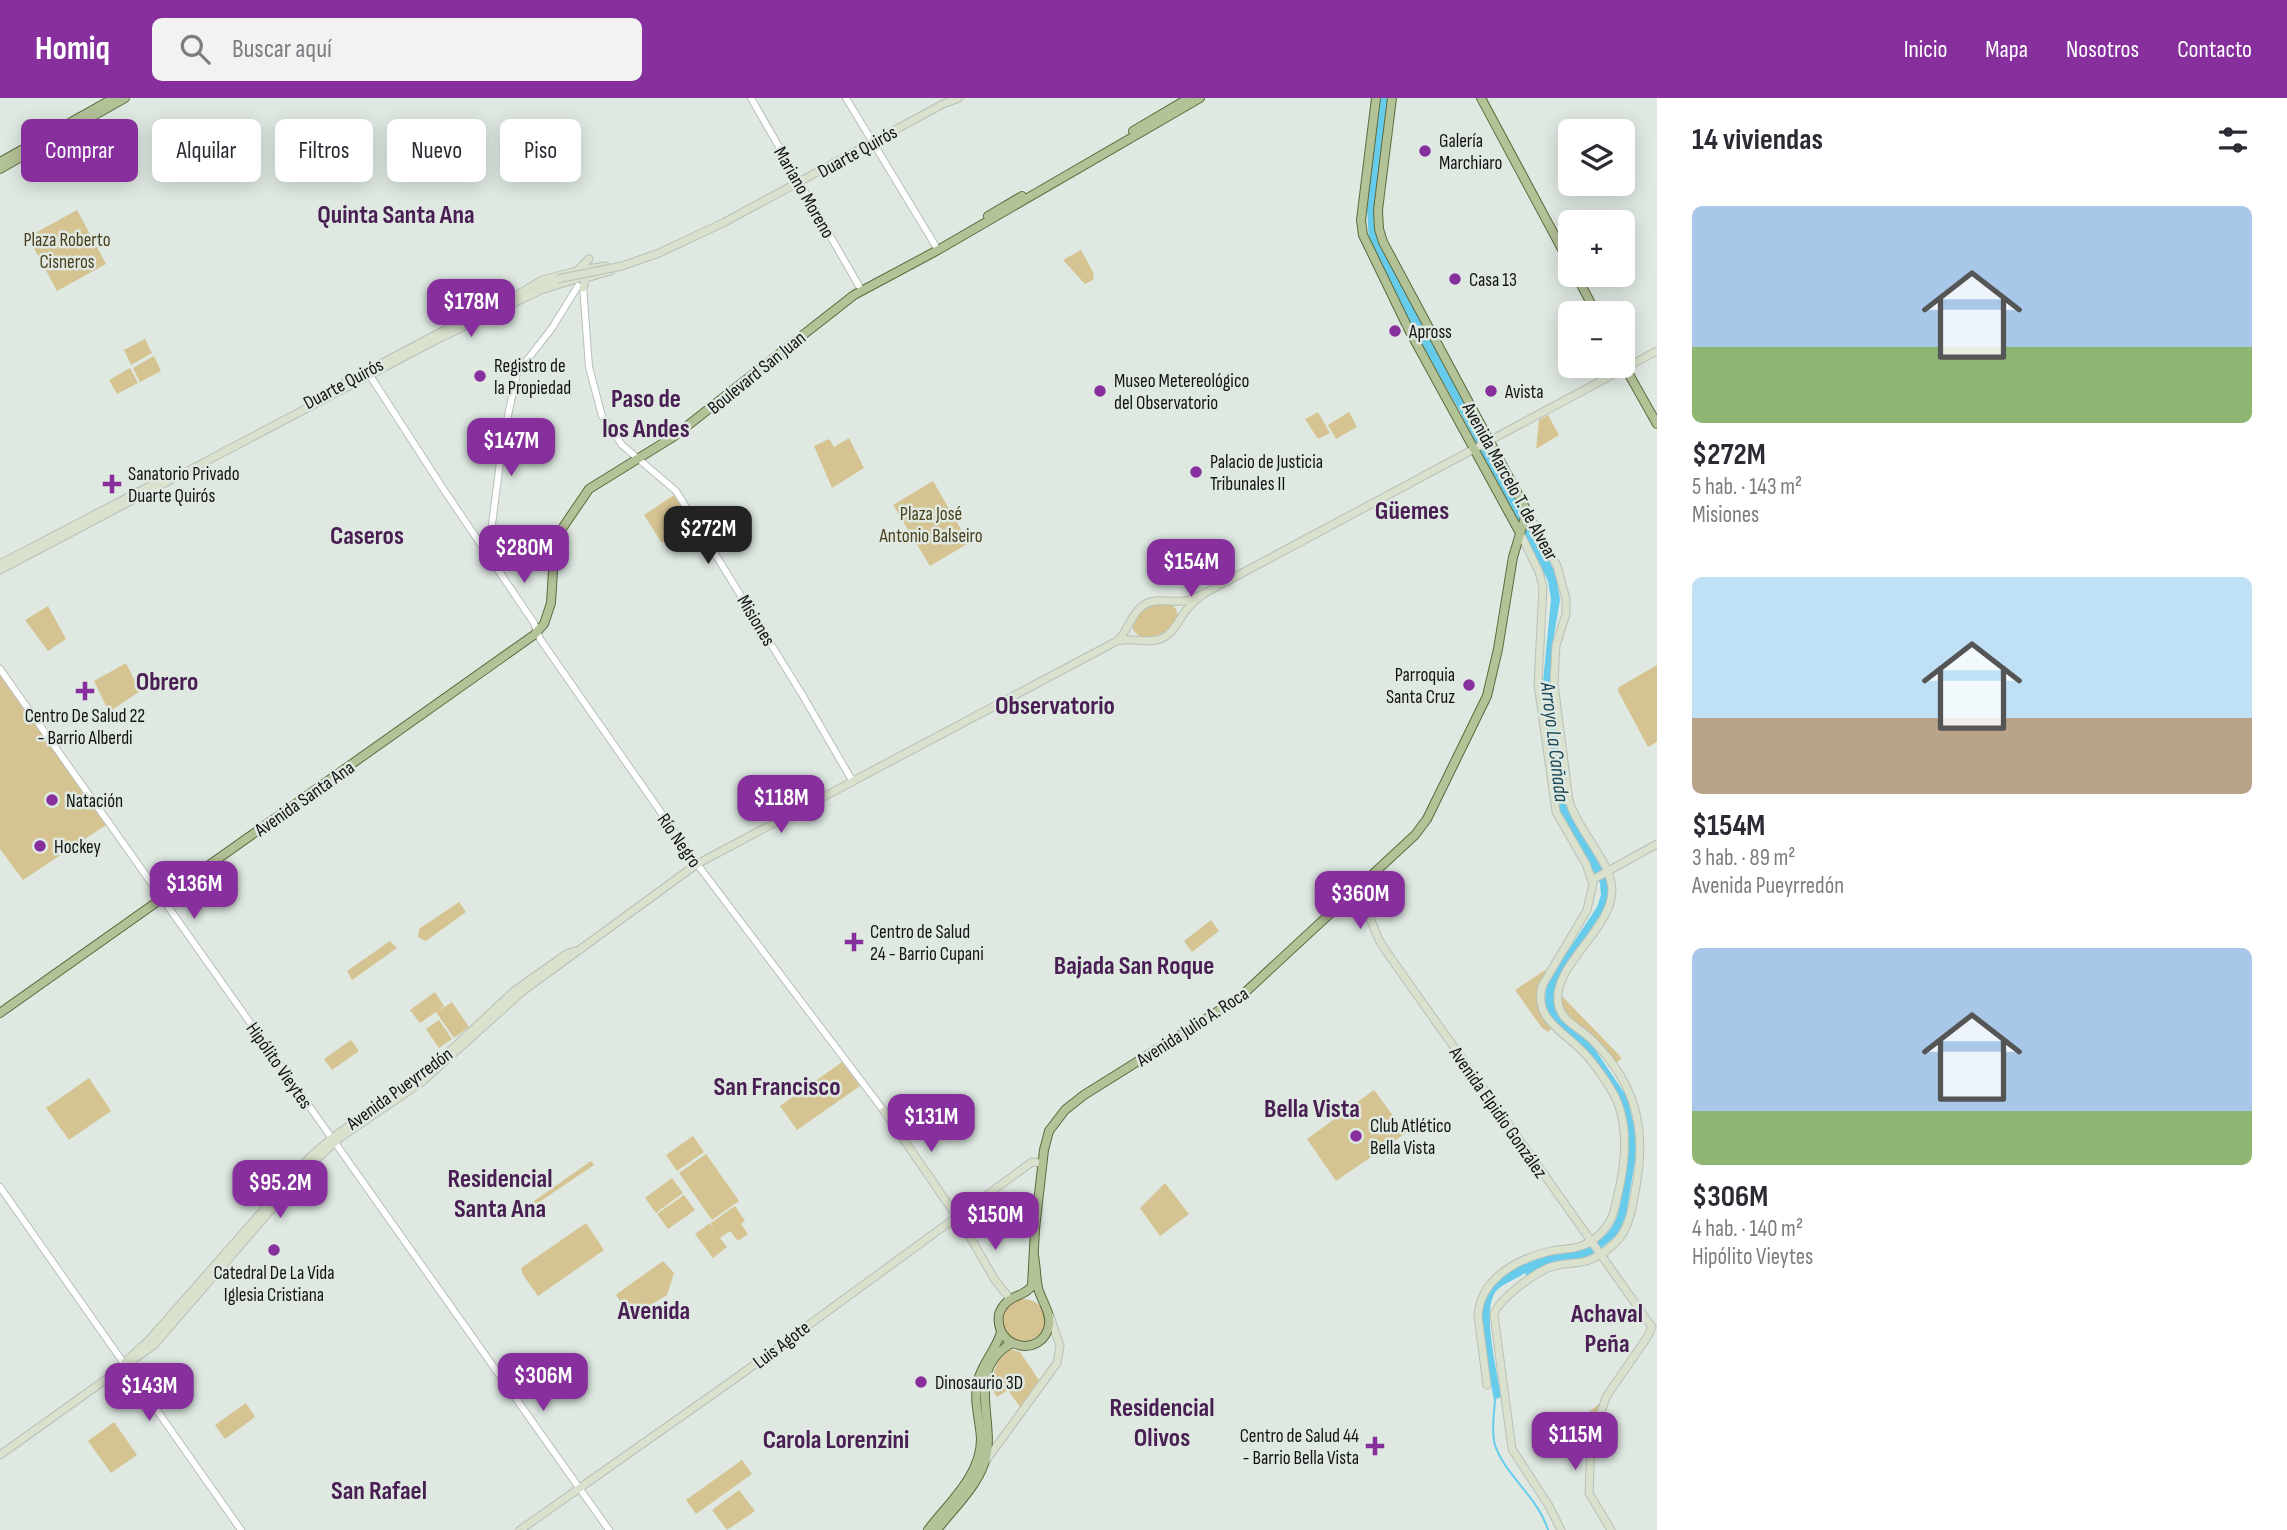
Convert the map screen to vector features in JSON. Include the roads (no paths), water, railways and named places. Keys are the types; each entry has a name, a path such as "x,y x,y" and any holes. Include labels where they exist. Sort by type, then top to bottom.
{"main road":[{"path":"0,162 114,98"},
{"path":"0,169 125,98"},
{"name":"Duarte Quirós","path":"0,570 368,372 516,301 565,283 623,268 723,223 943,104 959,98"},
{"name":"Boulevard San Juan","path":"937,248 1189,98"},
{"name":"Boulevard San Juan","path":"538,631 544,624 551,603 554,543 558,532 589,489 673,437 864,286 937,248 1200,98"},
{"name":"Avenida Marcelo T. de Alvear","path":"1376,98 1361,220 1363,235 1409,330 1476,448 1539,572 1543,587 1538,684 1556,812 1594,878"},
{"name":"Avenida Marcelo T. de Alvear","path":"1392,98 1378,210 1379,229 1404,285 1556,562 1566,599 1566,614 1556,645 1554,684 1569,800 1573,813 1612,887 1610,904 1564,978 1558,995 1559,1006 1565,1019 1590,1038 1614,1067 1632,1099 1641,1155 1632,1208 1627,1226 1620,1237 1584,1262 1549,1267 1501,1301 1494,1315 1512,1449 1544,1497 1561,1530"},
{"path":"1481,98 1558,242"},
{"path":"513,298 542,280 578,271 589,259"},
{"path":"565,283 582,288 588,268 638,261"},
{"name":"Duarte Quirós","path":"0,564 513,298 556,279 638,261"},
{"path":"571,272 580,273 584,278"},
{"path":"864,286 866,298"},
{"path":"1635,360 1657,351"},
{"path":"1488,442 1601,378"},
{"path":"1631,378 1657,425"},
{"name":"Avenida Pueyrredón","path":"1117,641 1135,613 1146,603 1156,600 1188,600 1205,593 1411,480 1488,442"},
{"name":"Avenida Julio A. Roca","path":"928,1530 967,1482 977,1463 981,1441 976,1401 978,1383 983,1366 997,1345 1001,1332 999,1314 1014,1297 1028,1291 1032,1286 1037,1162 1049,1131 1071,1105 1239,998 1423,826 1478,717 1489,689 1513,557 1527,511"},
{"name":"Avenida Pueyrredón","path":"125,1366 127,1359 149,1340 303,1164 436,1064 519,986 575,951 697,864 1117,641 1164,638 1175,628 1191,604 1205,593"},
{"path":"1171,601 1179,607 1181,617"},
{"path":"1130,624 1132,633 1138,639"},
{"name":"Avenida Santa Ana","path":"0,1013 538,631"},
{"path":"1487,1385 1478,1316 1478,1307 1486,1287 1502,1273 1532,1257 1554,1250 1577,1248 1591,1242 1605,1229 1614,1214 1621,1180 1625,1136 1618,1103 1581,1049 1550,1024 1539,998 1542,986 1587,910 1594,878 1657,844"},
{"name":"Avenida Elpidio González","path":"1350,895 1367,914 1388,954 1652,1327 1606,1397 1591,1444 1589,1496 1611,1530"},
{"name":"Río Negro","path":"884,1111 957,1216 995,1280 1014,1297"},
{"name":"Avenida Pueyrredón","path":"125,1366 154,1345 333,1140"},
{"name":"Luis Agote","path":"520,1530 957,1216 1037,1162"},
{"name":"Avenida Julio A. Roca","path":"985,1462 1057,1363 1060,1346 1038,1287 1034,1255"},
{"path":"1014,1297 1032,1295 1042,1301"},
{"path":"1001,1332 1012,1343 1029,1345 1039,1341 1049,1327 1049,1315"},
{"path":"937,1530 980,1474 985,1462 988,1438 984,1396 987,1378 995,1358 1012,1343"},
{"path":"0,1455 125,1366"}],"street":[{"name":"Mariano Moreno","path":"751,98 864,286"},
{"path":"846,98 937,248"},
{"path":"485,551 490,540 503,439 517,373 582,288"},
{"name":"Misiones","path":"582,288 589,367 601,412 616,438 676,491 853,782"},
{"name":"Río Negro","path":"368,372 538,631 546,648 697,864 884,1111"},
{"name":"Hipólito Vieytes","path":"0,669 608,1530"},
{"path":"0,1188 241,1530"}],"water":[{"path":"1379,98 1390,98 1376,231 1378,240 1556,574 1560,600 1552,647 1551,711 1566,806 1607,876 1608,890 1602,912 1557,981 1555,1008 1561,1020 1590,1042 1627,1097 1638,1142 1626,1216 1617,1235 1587,1257 1548,1264 1527,1276 1525,1273 1497,1290 1492,1299 1490,1325 1501,1397 1494,1400 1481,1321 1490,1291 1497,1282 1516,1268 1547,1255 1588,1246 1609,1231 1616,1220 1621,1201 1629,1136 1624,1108 1617,1093 1589,1053 1552,1018 1545,1002 1550,978 1597,907 1601,895 1600,883 1562,817 1559,807 1542,692 1551,599 1548,581 1459,410 1396,299 1369,240 1367,210"}],"waterway":[{"name":"Arroyo La Cañada","path":"1495,1400 1493,1429 1499,1456 1537,1507 1548,1530"}],"place":[{"name":"Galería Marchiaro","path":"1425,151"},
{"name":"Casa 13","path":"1455,279"},
{"name":"Apross","path":"1395,331"},
{"name":"Registro de la Propiedad","path":"480,376"},
{"name":"Museo Metereológico del Observatorio","path":"1100,391"},
{"name":"Avista","path":"1491,391"},
{"name":"Palacio de Justicia Tribunales II","path":"1196,472"},
{"name":"Sanatorio Privado Duarte Quirós","path":"112,484"},
{"name":"Parroquia Santa Cruz","path":"1469,685"},
{"name":"Centro De Salud 22 - Barrio Alberdi","path":"85,691"},
{"name":"Natación","path":"52,800"},
{"name":"Hockey","path":"40,846"},
{"name":"Centro de Salud 24 - Barrio Cupani","path":"854,942"},
{"name":"Club Atlético Bella Vista","path":"1356,1136"},
{"name":"Catedral De La Vida Iglesia Cristiana","path":"274,1250"},
{"name":"Dinosaurio 3D","path":"921,1382"},
{"name":"Centro de Salud 44 - Barrio Bella Vista","path":"1375,1446"}],"district":[{"name":"Quinta Santa Ana","path":"396,214"},
{"name":"Paso de los Andes","path":"646,413"},
{"name":"Güemes","path":"1412,510"},
{"name":"Caseros","path":"367,535"},
{"name":"Obrero","path":"167,681"},
{"name":"Observatorio","path":"1055,705"},
{"name":"Bajada San Roque","path":"1134,965"},
{"name":"San Francisco","path":"777,1086"},
{"name":"Bella Vista","path":"1312,1108"},
{"name":"Residencial Santa Ana","path":"500,1193"},
{"name":"Avenida","path":"654,1310"},
{"name":"Achaval Peña","path":"1607,1328"},
{"name":"Residencial Olivos","path":"1162,1422"},
{"name":"Carola Lorenzini","path":"836,1439"},
{"name":"San Rafael","path":"379,1490"}],"park label":[{"name":"Plaza Roberto Cisneros","path":"67,250"},
{"name":"Plaza José Antonio Balseiro","path":"931,524"}]}
